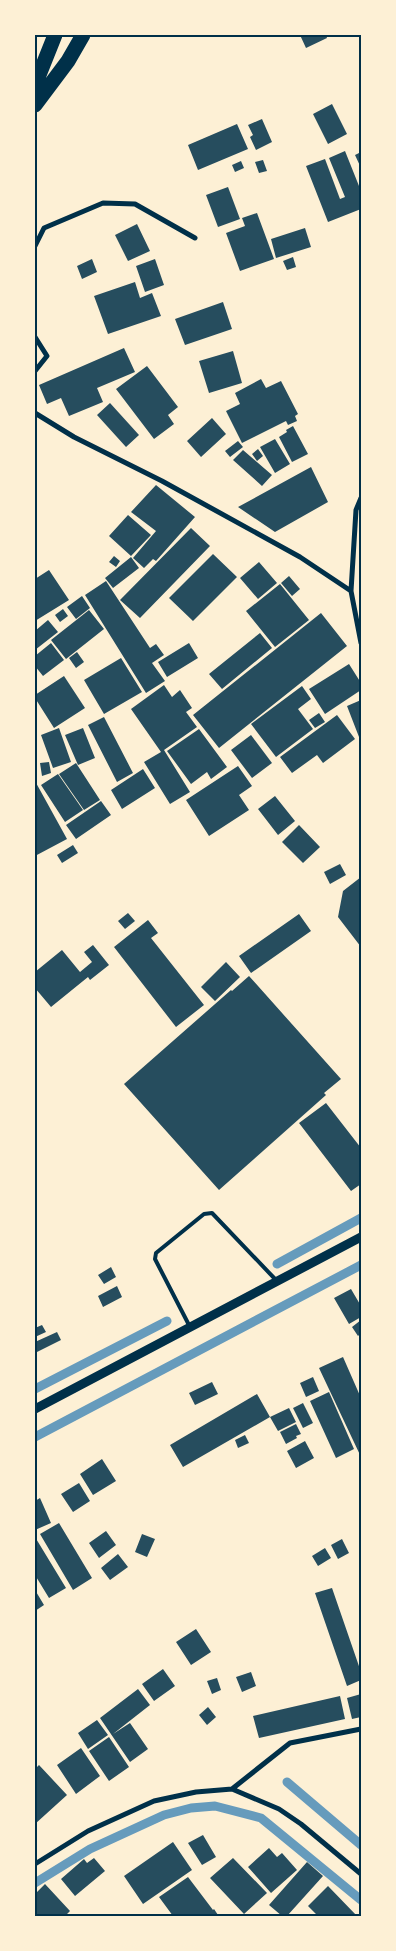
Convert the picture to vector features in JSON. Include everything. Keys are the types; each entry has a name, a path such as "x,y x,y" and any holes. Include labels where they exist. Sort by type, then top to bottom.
{"highway":[{"path":"35,85 55,35"},
{"path":"35,105 68,61 83,35"}],"street":[{"path":"35,246 44,228 103,203 135,204 195,238"},
{"path":"35,337 47,356 35,371"},
{"path":"35,413 74,437 162,480 291,552 351,591"},
{"path":"361,498 356,510 351,591 361,643"},
{"path":"35,1409 361,1236"},
{"path":"232,1789 290,1743 361,1729"},
{"path":"35,1864 88,1831 154,1801 196,1792 232,1789 279,1809 301,1824 361,1874"}],"lane":[{"path":"190,1327 155,1259 156,1254 204,1214 212,1214 277,1281"}],"building":[{"path":"300,35 326,35 327,38 306,48"},
{"path":"332,104 347,134 328,144 313,114"},
{"path":"262,119 272,142 256,150 250,137 253,135 248,125"},
{"path":"237,124 248,149 198,170 188,145"},
{"path":"345,151 361,191 361,209 328,222 306,166 325,159 340,199 345,197 329,158"},
{"path":"361,152 361,168 355,155"},
{"path":"263,160 267,171 259,173 255,162"},
{"path":"241,161 244,168 235,172 232,165"},
{"path":"228,187 240,219 218,227 206,195"},
{"path":"257,213 274,259 240,271 226,233 245,226 242,218"},
{"path":"137,224 150,251 128,261 115,235"},
{"path":"305,228 311,247 276,258 271,239"},
{"path":"293,257 296,267 287,270 283,261"},
{"path":"92,259 97,272 82,279 77,266"},
{"path":"155,259 164,285 145,292 136,266"},
{"path":"135,282 140,298 152,293 161,316 108,334 94,296"},
{"path":"223,302 232,329 185,345 175,319"},
{"path":"124,348 135,372 97,388 103,402 69,416 61,398 47,404 39,385"},
{"path":"233,351 242,383 209,393 199,361"},
{"path":"147,366 178,407 168,415 174,424 154,439 116,389"},
{"path":"261,379 266,388 281,381 298,414 295,416 297,421 288,425 286,421 242,443 226,411 240,404 235,393"},
{"path":"110,403 139,435 126,447 97,415"},
{"path":"212,418 226,434 201,457 187,441"},
{"path":"293,426 308,454 292,462 279,437"},
{"path":"275,439 290,464 275,473 260,447"},
{"path":"238,441 243,447 230,457 225,451"},
{"path":"258,449 263,456 257,461 252,454"},
{"path":"243,450 272,475 262,486 233,460"},
{"path":"311,467 328,502 275,532 238,507"},
{"path":"156,485 195,517 156,561 153,559 144,568 133,558 156,531 131,512"},
{"path":"128,515 151,535 131,556 109,536"},
{"path":"191,528 210,546 140,618 120,600"},
{"path":"213,554 237,577 193,621 169,598"},
{"path":"114,556 120,561 116,567 109,562"},
{"path":"131,557 139,568 113,588 105,578"},
{"path":"259,562 277,583 258,599 240,578"},
{"path":"49,570 69,600 35,621 35,579"},
{"path":"289,576 300,589 292,596 281,583"},
{"path":"106,581 150,648 156,644 164,655 152,663 165,681 146,693 85,595"},
{"path":"280,584 309,620 275,647 246,611"},
{"path":"82,596 90,608 76,619 67,607"},
{"path":"63,609 68,616 60,622 55,615"},
{"path":"89,610 104,629 66,659 51,640"},
{"path":"321,613 347,646 219,748 193,715"},
{"path":"48,620 58,632 35,650 35,631"},
{"path":"260,633 272,648 222,689 209,674"},
{"path":"51,643 64,660 43,676 35,666 35,656"},
{"path":"189,643 198,658 167,677 158,662"},
{"path":"77,652 84,662 76,668 69,658"},
{"path":"121,658 142,692 104,714 84,680"},
{"path":"349,664 361,683 361,690 325,714 309,689"},
{"path":"64,676 85,708 54,728 35,695"},
{"path":"164,685 172,697 180,690 192,708 186,712 197,727 164,750 190,792 170,804 144,762 161,752 131,709"},
{"path":"302,686 311,699 298,709 313,729 276,757 251,724"},
{"path":"361,700 361,736 359,737 347,706"},
{"path":"319,713 325,722 315,728 309,720"},
{"path":"337,715 355,739 323,763 317,755 292,773 280,757"},
{"path":"104,717 133,773 117,782 88,725"},
{"path":"59,728 71,762 53,768 41,735"},
{"path":"83,728 95,758 78,765 65,735"},
{"path":"199,729 227,767 211,779 207,772 191,784 167,751"},
{"path":"251,735 272,763 252,778 231,750"},
{"path":"49,762 51,773 42,776 40,763"},
{"path":"76,763 100,800 84,810 59,774"},
{"path":"238,766 252,786 239,795 249,810 209,836 186,800"},
{"path":"143,769 155,788 122,809 111,790"},
{"path":"58,774 83,810 65,822 41,785"},
{"path":"35,781 67,839 35,856"},
{"path":"275,796 295,821 278,835 258,809"},
{"path":"101,801 111,815 76,839 66,825"},
{"path":"299,825 320,847 303,863 282,842"},
{"path":"73,845 78,853 62,863 57,855"},
{"path":"340,864 346,875 330,884 324,872"},
{"path":"361,877 361,947 338,917 343,891"},
{"path":"128,913 135,921 125,929 118,921"},
{"path":"299,914 311,931 251,973 239,956"},
{"path":"148,920 158,933 151,938 204,1005 176,1027 114,947"},
{"path":"93,945 109,965 90,980 88,977 51,1007 35,988 35,972 62,950 80,972 92,962 84,952"},
{"path":"226,962 240,977 215,1001 201,987"},
{"path":"249,976 341,1079 324,1093 326,1095 219,1190 124,1084"},
{"path":"326,1103 361,1148 361,1184 351,1191 299,1123"},
{"path":"111,1267 116,1277 104,1284 98,1275"},
{"path":"117,1286 122,1297 103,1307 98,1296"},
{"path":"351,1289 361,1306 361,1317 349,1324 334,1298"},
{"path":"361,1320 361,1333 358,1336 352,1327"},
{"path":"42,1325 46,1332 35,1337 35,1328"},
{"path":"57,1332 61,1340 35,1353 35,1342"},
{"path":"343,1357 361,1398 361,1457 319,1368"},
{"path":"313,1377 319,1391 306,1397 300,1383"},
{"path":"212,1382 218,1394 195,1405 189,1393"},
{"path":"329,1392 354,1449 336,1458 310,1401"},
{"path":"257,1394 270,1417 183,1467 170,1445"},
{"path":"303,1403 313,1423 303,1428 293,1408"},
{"path":"289,1408 296,1422 278,1431 270,1417"},
{"path":"296,1424 301,1434 286,1444 280,1432"},
{"path":"245,1435 249,1443 238,1448 235,1440"},
{"path":"305,1441 314,1458 296,1468 287,1451"},
{"path":"102,1459 116,1481 93,1495 80,1474"},
{"path":"79,1483 90,1501 73,1512 61,1494"},
{"path":"40,1498 51,1523 35,1530 35,1501"},
{"path":"59,1523 92,1578 73,1590 40,1534"},
{"path":"106,1531 116,1545 99,1558 89,1543"},
{"path":"142,1534 155,1539 147,1557 135,1552"},
{"path":"35,1537 66,1588 49,1598 35,1575"},
{"path":"342,1539 349,1553 338,1559 331,1545"},
{"path":"325,1548 331,1558 318,1566 312,1556"},
{"path":"118,1554 128,1567 110,1580 101,1568"},
{"path":"332,1588 361,1672 361,1680 347,1686 315,1593"},
{"path":"35,1590 44,1605 35,1611"},
{"path":"196,1629 211,1652 191,1665 176,1642"},
{"path":"163,1669 175,1686 154,1701 142,1684"},
{"path":"251,1672 256,1686 242,1692 236,1677"},
{"path":"217,1678 221,1690 212,1694 207,1681"},
{"path":"138,1689 150,1705 113,1734 130,1723 148,1749 130,1762 100,1718"},
{"path":"361,1694 361,1717 352,1719 347,1698"},
{"path":"340,1696 345,1719 259,1738 253,1716"},
{"path":"208,1707 216,1717 207,1725 199,1715"},
{"path":"97,1720 108,1735 88,1749 78,1733"},
{"path":"109,1737 129,1767 109,1781 89,1751"},
{"path":"81,1748 100,1776 76,1794 57,1765"},
{"path":"39,1765 67,1795 35,1824 35,1769"},
{"path":"203,1835 216,1857 202,1865 188,1843"},
{"path":"173,1842 192,1870 143,1904 124,1876"},
{"path":"269,1848 277,1857 282,1853 297,1870 271,1893 248,1867"},
{"path":"94,1858 105,1871 75,1896 61,1879 84,1859 87,1863"},
{"path":"233,1858 267,1893 244,1914 210,1878"},
{"path":"307,1862 323,1876 287,1916 282,1916 269,1905"},
{"path":"188,1877 218,1915 173,1916 159,1897"},
{"path":"45,1884 70,1911 65,1916 35,1916 35,1894"},
{"path":"328,1886 357,1916 318,1916 308,1906"}],"waterway":[{"path":"277,1264 361,1218"},
{"path":"35,1437 361,1265"},
{"path":"35,1389 167,1321"},
{"path":"287,1782 361,1845"},
{"path":"35,1883 90,1849 164,1815 191,1808 215,1806 261,1818 361,1900"}]}
